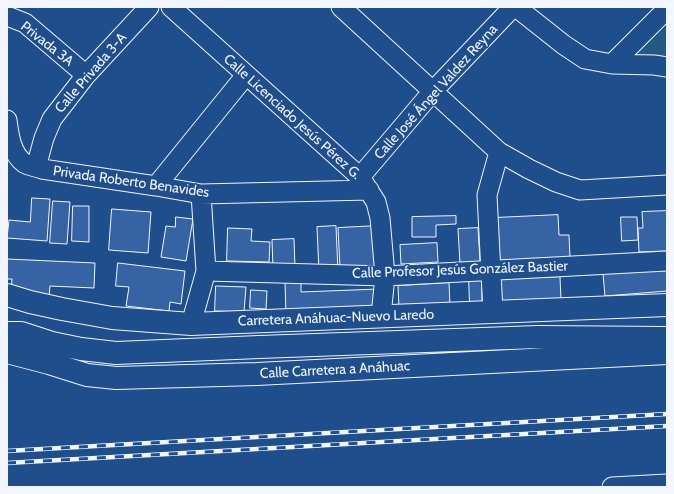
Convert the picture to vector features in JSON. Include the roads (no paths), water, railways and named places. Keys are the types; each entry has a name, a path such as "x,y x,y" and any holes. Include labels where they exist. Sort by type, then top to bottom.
{"main road":[{"name":"Carretera Anáhuac-Nuevo Laredo","path":"7,295 62,309 112,318 191,324 667,305"},
{"path":"7,333 21,333 67,346 116,353 538,337 667,338"},
{"name":"Calle Carretera a Anáhuac","path":"7,352 87,375 116,378 257,374 667,353"}],"street":[{"name":"Calle Privada 3-A","path":"36,167 44,138 52,119 86,75 149,7"},
{"name":"Calle Licenciado Jesús Pérez G.","path":"171,7 364,184 376,202 380,218 385,276 381,316"},
{"path":"341,7 500,152 529,169 556,182 580,190 667,185"},
{"path":"514,7 585,59 612,64 654,65 667,67"},
{"name":"Calle José Ángel Valdez Reyna","path":"364,184 433,91 514,7"},
{"path":"612,64 667,9"},
{"name":"Privada 3A","path":"7,16 25,23 86,75"},
{"path":"156,186 246,75"},
{"path":"7,120 9,136 15,152 25,163 36,167"},
{"path":"493,312 487,195 500,152"},
{"name":"Privada Roberto Benavides","path":"36,167 201,194 364,184"},
{"path":"191,324 206,271 201,194"},
{"name":"Calle Profesor Jesús González Bastier","path":"206,271 385,276 667,261"},
{"path":"612,487 667,484"}],"railway":[{"path":"7,451 667,414"},
{"path":"7,463 667,426"}]}
